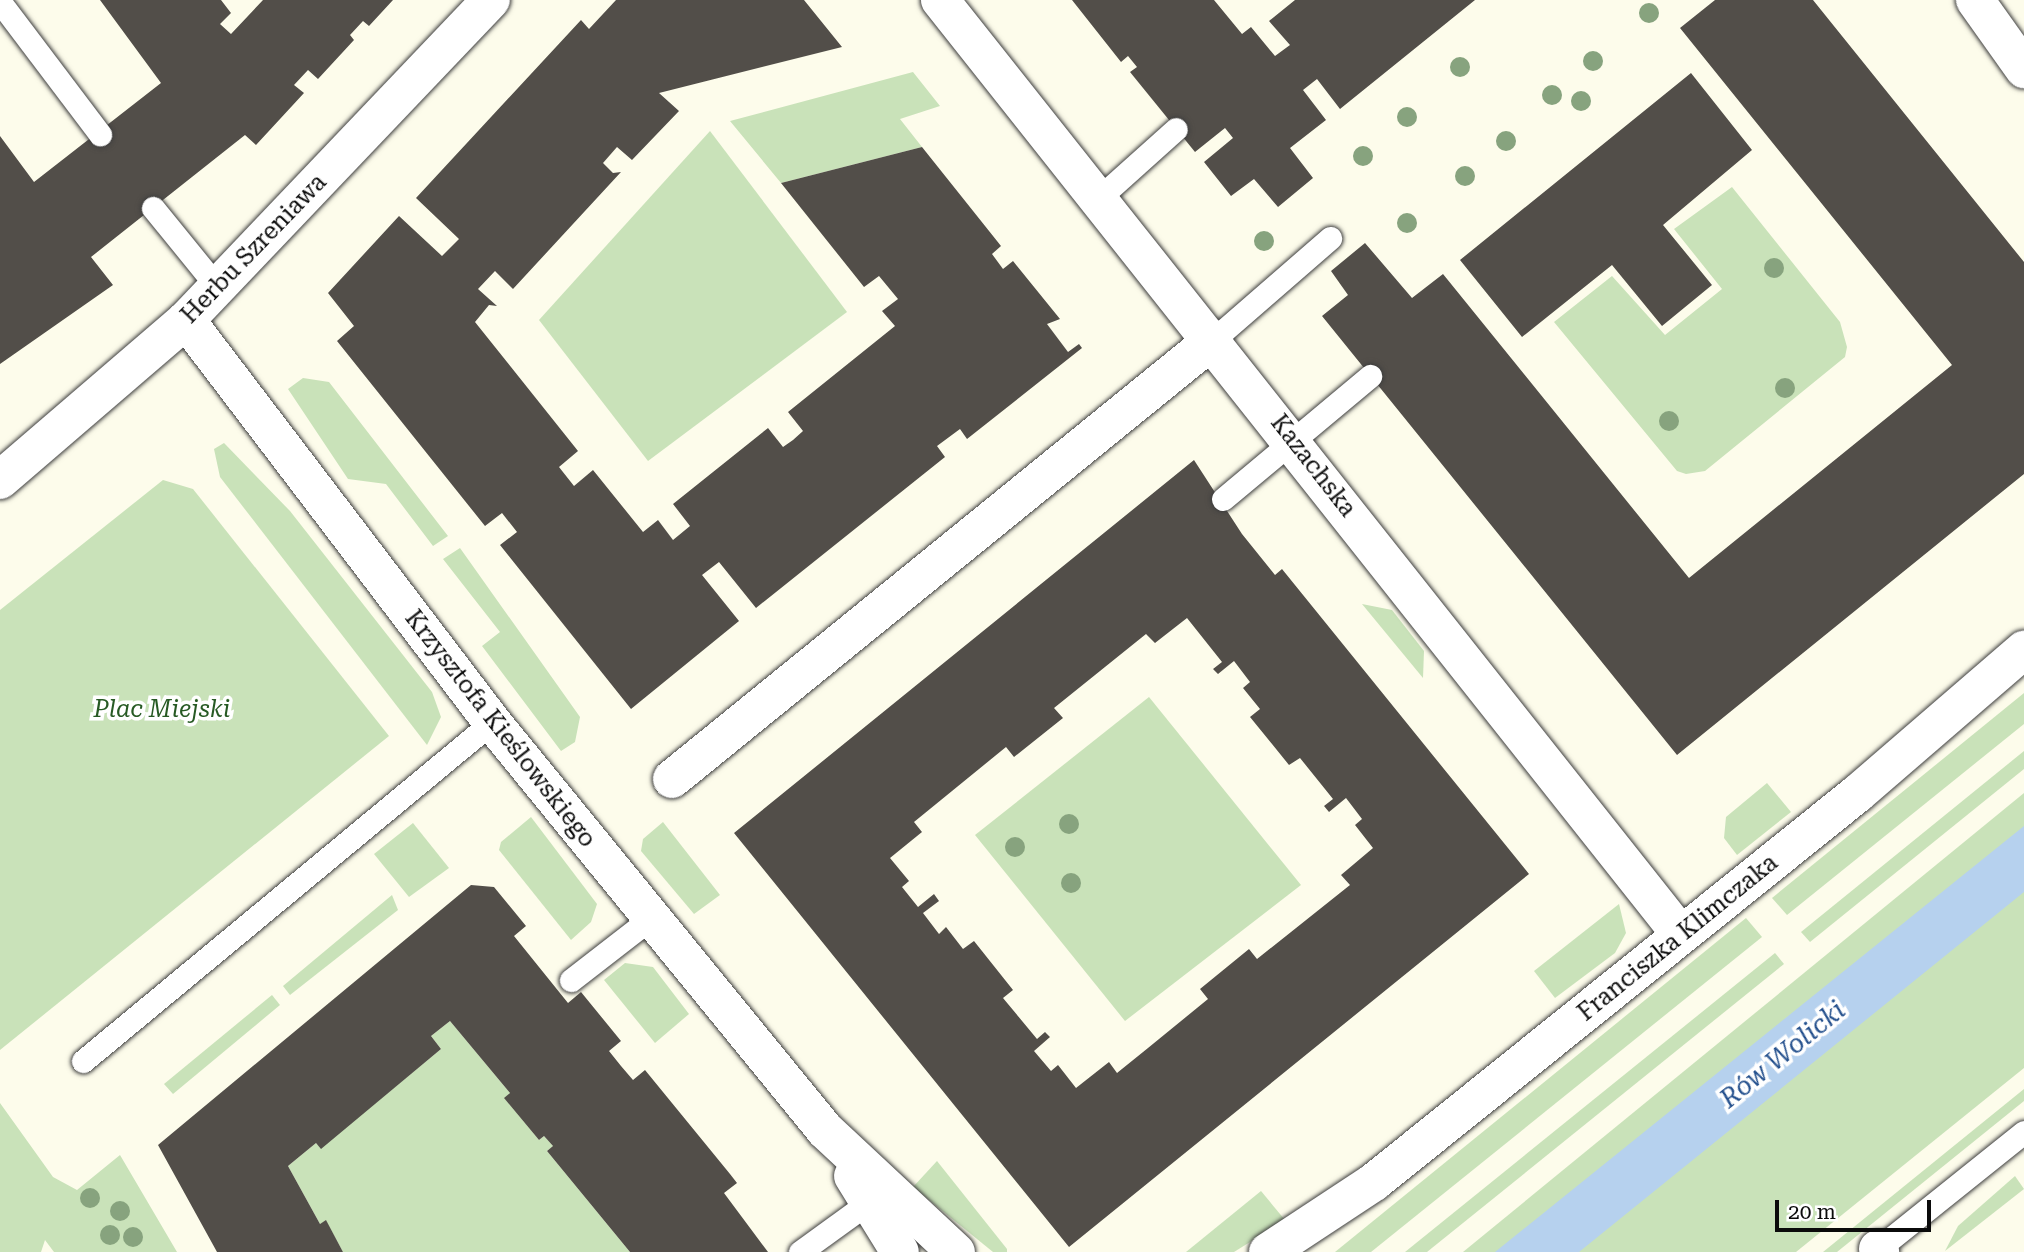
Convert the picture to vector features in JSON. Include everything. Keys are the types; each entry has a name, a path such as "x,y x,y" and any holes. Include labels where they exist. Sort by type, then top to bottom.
{"street":[{"name":"Kazachska","path":"940,0 1214,339 1681,935"},
{"path":"1975,0 2019,57"},
{"name":"Herbu Szreniawa","path":"0,481 186,320 477,5"},
{"name":"Krzysztofa Kieślowskiego","path":"186,320 492,722 825,1130 956,1252"},
{"path":"672,779 1214,339"},
{"name":"Franciszka Klimczaka","path":"1268,1252 1374,1182 1681,935 1979,691 2024,650"},
{"name":"Franciszka Klimczaka","path":"1979,691 2024,664"},
{"name":"Krzysztofa Kieślowskiego","path":"825,1130 901,1252"},
{"name":"Franciszka Klimczaka","path":"1303,1252 1374,1182"}],"lane":[{"path":"0,2 100,134"},
{"path":"1099,198 1177,129"},
{"path":"153,208 218,288"},
{"path":"1214,339 1330,238"},
{"path":"1223,499 1370,376"},
{"path":"83,1061 492,722"},
{"path":"571,980 651,918"},
{"path":"1877,1251 2024,1132"},
{"path":"800,1252 869,1202"}],"green space":[{"path":"913,72 940,106 900,119 922,147 781,183 730,121"},
{"path":"710,131 847,312 648,461 539,320"},
{"path":"1732,187 1840,322 1847,347 1845,357 1705,471 1686,474 1677,471 1554,322 1612,276 1665,335 1722,289 1674,229"},
{"path":"303,378 329,382 448,536 433,546 386,484 348,479 288,389"},
{"path":"224,443 290,511 432,692 441,717 427,745 220,477 214,449"},
{"name":"Plac Miejski","path":"163,480 193,489 389,736 0,1050 0,610"},
{"path":"460,548 580,717 575,742 561,751 482,646 500,632 443,559"},
{"path":"1362,604 1392,610 1424,651 1423,678"},
{"path":"2024,693 2024,724 1787,915 1772,898"},
{"path":"1149,697 1301,885 1125,1021 975,835"},
{"path":"2024,751 2024,769 1810,942 1801,932"},
{"path":"1767,783 1791,812 1737,855 1724,838 1726,817"},
{"path":"2024,793 2024,1068 1796,1252 1463,1252"},
{"path":"531,817 597,904 591,922 571,940 499,850 501,842"},
{"path":"663,822 720,895 694,914 641,851 643,839"},
{"path":"413,823 449,868 409,897 374,854"},
{"path":"392,895 398,910 290,995 283,986"},
{"path":"1619,904 1626,933 1615,953 1555,998 1534,971"},
{"path":"1746,918 1762,937 1371,1252 1335,1252"},
{"path":"1775,953 1784,964 1427,1252 1405,1252"},
{"path":"625,963 653,967 689,1014 655,1043 604,980"},
{"path":"272,995 280,1005 173,1094 164,1084"},
{"path":"450,1021 510,1093 505,1099 539,1140 544,1136 553,1146 547,1151 630,1252 343,1252 326,1221 320,1224 288,1166 316,1143 321,1148 441,1049 431,1036"},
{"path":"2024,1089 2024,1101 1837,1252 1823,1252"},
{"path":"0,1103 53,1177 77,1190 120,1155 177,1252 54,1252 45,1240 41,1252 0,1252"},
{"path":"937,1161 1007,1252 993,1252 913,1187"},
{"path":"2015,1176 2024,1189 1945,1251 1958,1226"},
{"path":"1261,1191 1285,1220 1234,1252 1186,1252"}],"water":[{"name":"Rów Wolicki","path":"2024,826 2024,892 1579,1252 1495,1252"}],"building":[{"path":"100,0 221,0 231,13 220,24 231,34 263,0 393,0 369,26 363,21 350,35 354,40 318,79 308,70 294,85 304,93 256,145 245,135 91,257 113,285 0,364 0,136 34,182 161,83"},
{"path":"616,0 804,0 842,47 659,93 679,111 632,160 617,147 603,163 613,173 621,172 513,289 495,271 478,289 497,306 489,305 475,322 578,451 559,467 574,486 593,470 643,532 658,520 673,540 690,526 673,504 768,428 783,447 793,440 803,431 788,412 895,326 882,311 898,299 879,276 864,287 781,183 922,147 1001,246 992,254 1003,269 1013,261 1060,319 1047,324 1068,352 1079,344 1082,348 967,439 960,429 937,446 945,457 756,608 719,562 702,575 739,621 631,709 500,545 517,532 502,513 485,526 337,341 354,326 328,293 399,216 442,256 459,239 416,198 581,20 589,29"},
{"path":"1072,0 1214,0 1242,34 1251,27 1275,56 1290,45 1269,21 1295,0 1475,0 1340,109 1317,79 1303,90 1326,120 1290,148 1313,178 1278,207 1254,179 1231,196 1204,162 1233,138 1225,128 1195,152 1130,72 1137,67 1128,56 1121,62"},
{"path":"1715,0 1813,0 2024,262 2024,474 1677,755 1322,316 1348,295 1331,271 1365,243 1412,298 1443,274 1689,578 1952,365 1680,28"},
{"path":"1691,73 1752,150 1663,225 1712,285 1662,326 1612,265 1522,337 1460,260"},
{"path":"1194,460 1242,534 1275,575 1282,569 1529,874 1069,1247 734,833","holes":["1187,618 1222,662 1213,669 1218,674 1234,661 1250,682 1243,688 1260,709 1250,717 1289,765 1300,758 1333,799 1324,806 1329,812 1346,798 1362,819 1355,825 1373,848 1341,875 1350,885 1257,959 1249,949 1200,989 1208,999 1117,1073 1109,1062 1076,1088 1058,1065 1051,1071 1034,1051 1050,1037 1045,1032 1037,1039 1003,998 1013,990 974,941 963,949 946,927 939,934 923,913 939,901 934,894 918,907 902,887 909,881 890,858 922,832 914,822 1006,747 1014,757 1063,718 1054,708 1146,634 1155,643"]},
{"path":"471,885 494,887 526,926 514,936 568,1003 581,992 621,1041 609,1051 621,1066 633,1080 645,1070 730,1174 737,1183 724,1193 768,1252 630,1252 547,1151 553,1146 544,1136 539,1140 504,1098 510,1093 450,1021 431,1036 441,1049 321,1149 316,1143 288,1166 320,1224 326,1220 343,1252 217,1252 158,1145"}]}
